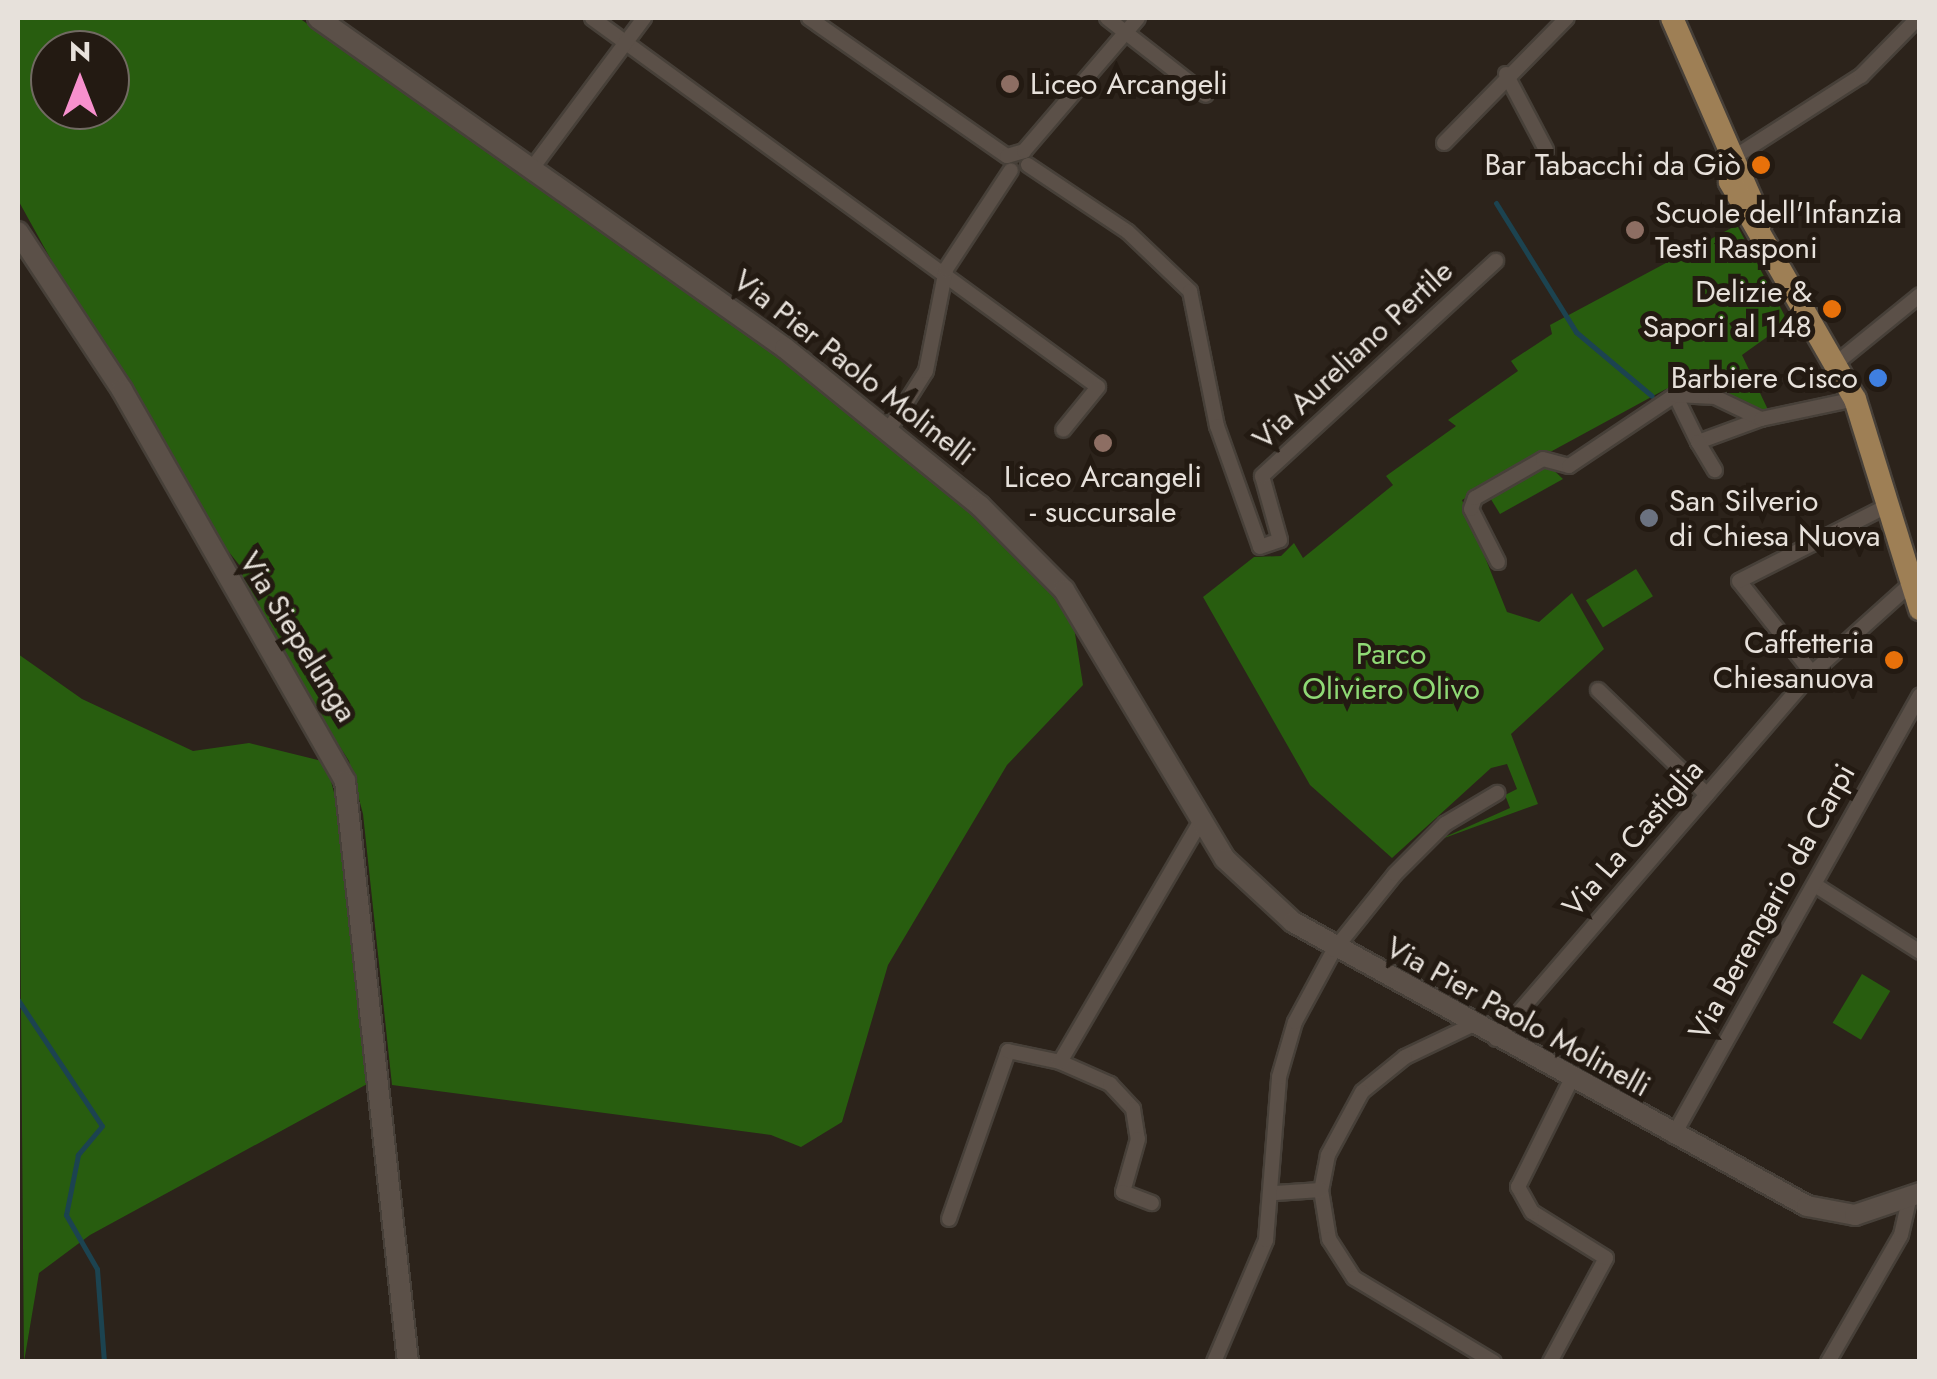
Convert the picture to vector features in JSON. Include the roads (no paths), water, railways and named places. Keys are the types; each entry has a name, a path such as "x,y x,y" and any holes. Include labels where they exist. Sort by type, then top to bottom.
{"main road":[{"path":"1672,18 1729,160 1730,182 1761,222 1839,362 1855,399 1888,505 1910,541 1911,584 1920,609"}],"street":[{"name":"Via Pier Paolo Molinelli","path":"318,18 532,167 890,428 1064,590 1202,819 1257,895 1334,950 1808,1206 1880,1212 1914,1197"},
{"path":"592,18 946,269 1098,387 1063,430"},
{"path":"532,167 644,18"},
{"path":"809,18 1009,163"},
{"path":"1106,18 1206,95"},
{"path":"890,428 926,372 946,269 1009,163 1026,158 1138,18"},
{"path":"1444,142 1506,74 1567,18"},
{"path":"1729,160 1848,86 1918,18"},
{"path":"1506,74 1546,150"},
{"name":"Via Aureliano Pertile","path":"1026,158 1128,232 1190,292 1217,426 1260,547 1280,540 1262,476 1496,260"},
{"name":"Via Siepelunga","path":"18,232 115,378 345,781 408,1362"},
{"path":"1839,362 1920,295"},
{"path":"1498,562 1471,509 1475,498 1543,459 1570,466 1675,395 1715,397 1761,419"},
{"path":"1675,395 1715,470"},
{"path":"1698,442 1761,419 1855,399"},
{"path":"1812,673 1738,581 1888,505"},
{"name":"Via La Castiglia","path":"1496,1039 1812,673 1911,584"},
{"path":"1598,690 1707,795"},
{"name":"Via Berengario da Carpi","path":"1673,1136 1920,694"},
{"name":"Via Pier Paolo Molinelli","path":"1334,950 1445,824 1497,793"},
{"path":"1060,1062 1202,819"},
{"path":"1815,886 1920,952"},
{"path":"1214,1362 1256,1272 1275,1193 1284,1050 1334,950"},
{"path":"1472,1025 1405,1058 1362,1092 1328,1155 1321,1190 1329,1238 1354,1278 1494,1362"},
{"path":"949,1219 1008,1051 1060,1062 1110,1084 1133,1109 1138,1139 1124,1192 1152,1203"},
{"path":"1550,1362 1606,1258 1532,1212 1518,1188 1572,1080"},
{"path":"1275,1193 1321,1190"},
{"path":"1828,1362 1901,1235 1914,1197"}],"waterway":[{"path":"1496,203 1576,332 1652,396"},
{"path":"18,1000 102,1126 78,1155 66,1215 97,1269 104,1362"}],"place":[{"name":"Liceo Arcangeli","path":"1010,84"},
{"name":"Bar Tabacchi da Giò","path":"1761,165"},
{"name":"Scuole dell'Infanzia Testi Rasponi","path":"1635,230"},
{"name":"Delizie & Sapori al 148","path":"1832,309"},
{"name":"Barbiere Cisco","path":"1878,378"},
{"name":"Liceo Arcangeli - succursale","path":"1103,443"},
{"name":"San Silverio di Chiesa Nuova","path":"1649,518"},
{"name":"Caffetteria Chiesanuova","path":"1894,660"}],"park label":[{"name":"Parco Oliviero Olivo","path":"1391,671"}]}
